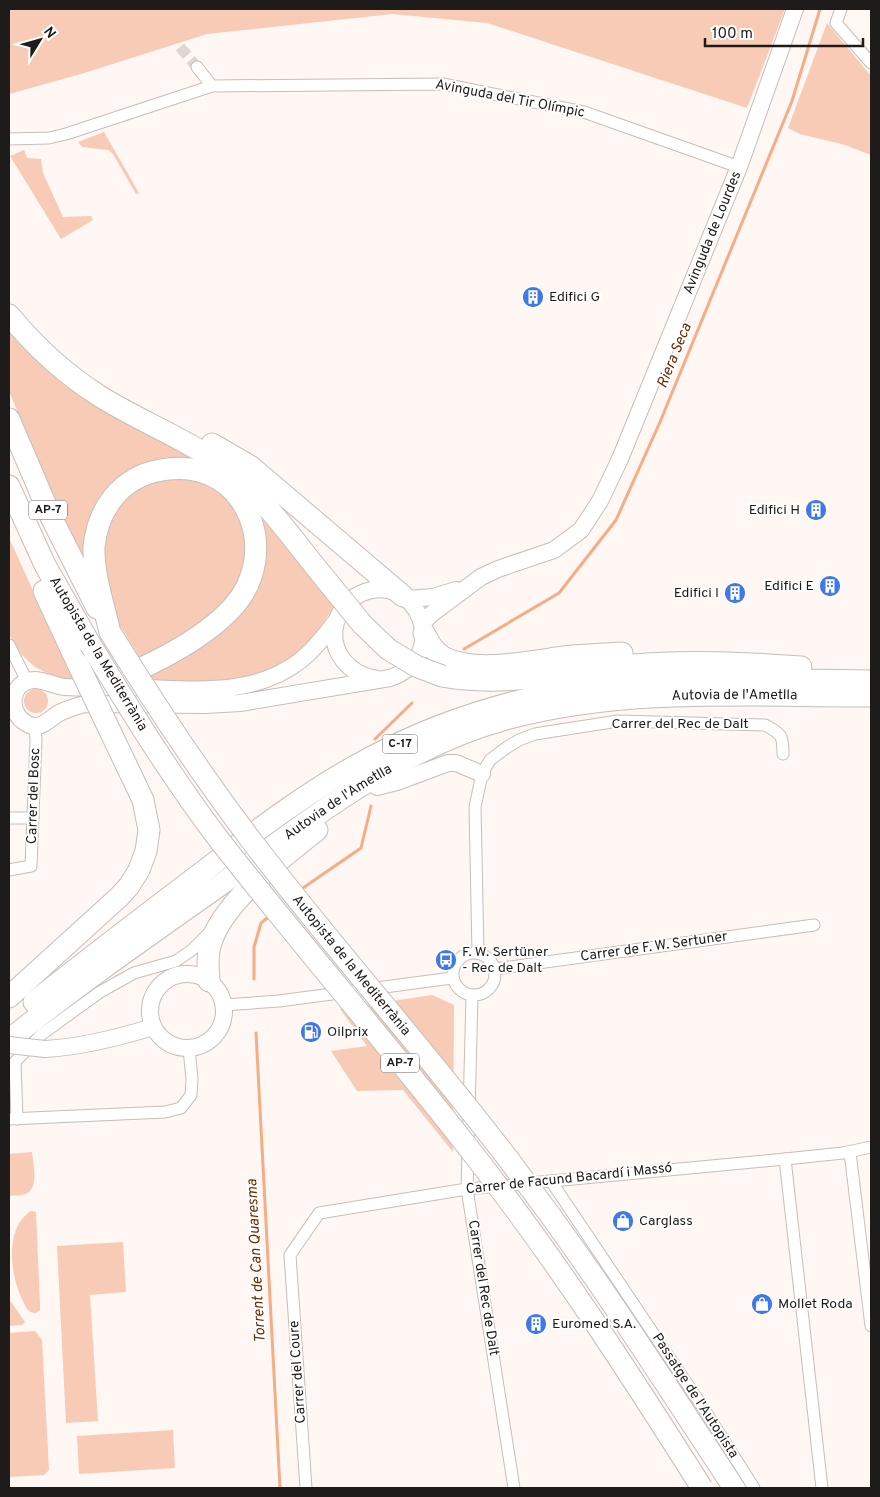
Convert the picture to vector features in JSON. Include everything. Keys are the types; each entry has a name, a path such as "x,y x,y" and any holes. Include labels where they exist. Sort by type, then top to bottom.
{"highway":[{"path":"9,314 39,348 98,395 197,449 237,476 273,512 362,624 383,644 416,666 442,676 465,680 517,680 632,665 679,662 871,670"},
{"path":"124,410 170,425 210,443 250,466 405,598"},
{"name":"Autopista de la Mediterrània","path":"9,419 50,516 110,632 198,767 254,843 521,1175 590,1271 734,1488"},
{"path":"99,687 147,665 199,636 222,618 240,599 252,575 257,542 255,530 246,508 228,486 203,472 176,468 152,471 142,475 130,482 113,498 100,520 94,548 101,597 110,632"},
{"name":"Autopista de la Mediterrània","path":"9,486 45,565 90,644 155,748 220,840 475,1155 571,1286 702,1488"},
{"path":"9,510 33,568 143,800 149,830 146,851 139,870 129,886 9,997"},
{"path":"423,628 434,650 443,657 484,666 526,663 571,656 620,653 673,655 714,663"},
{"name":"Autovia de l'Ametlla","path":"9,1022 264,825 305,797 371,757 431,730 500,705 566,690 610,684 745,679 871,680"},
{"name":"Autovia de l'Ametlla","path":"9,1040 54,1004 308,820 388,768 437,744 504,720 571,705 657,696 871,696"},
{"path":"209,981 208,957 214,932 223,918 251,887 288,854 334,817 377,787 418,763 504,720"}],"street":[{"name":"Avinguda de Lourdes","path":"405,598 433,597 450,593 498,569 554,550 581,530 600,501 620,459 739,167 795,9"},
{"path":"841,9 836,23 871,64"},
{"path":"197,67 212,86"},
{"name":"Avinguda del Tir Olímpic","path":"9,139 42,138 66,134 212,86 443,84 584,112 739,167"},
{"name":"Avinguda de Lourdes","path":"423,628 434,612 472,582"},
{"path":"9,645 24,675 15,691 13,708 17,717 27,724 34,726 41,726 68,708 84,704 205,705 240,703 396,676 408,669 420,653 423,628 417,610 405,598 396,593 380,590 364,592 350,600 344,606 335,628 336,645 343,659 354,671 377,679"},
{"path":"15,691 33,680 77,688 214,689 249,685 273,677 302,659 337,620"},
{"path":"49,684 58,695 60,701 57,714"},
{"name":"Carrer del Rec de Dalt","path":"478,953 475,807 482,774 490,760 506,748 519,740 535,734 618,721 765,725 781,734 783,754"},
{"name":"Carrer del Bosc","path":"9,870 31,866 36,739 34,726"},
{"path":"377,787 396,782 448,762 456,763 482,774"},
{"path":"9,818 33,818"},
{"path":"189,1049 192,1079 190,1095 181,1108 165,1112 13,1119 12,1065 42,1034 100,992 134,973 176,961 192,950 223,918"},
{"name":"Carrer de F. W. Sertuner","path":"495,969 814,925"},
{"path":"468,953 478,953 486,956 495,969 495,979 491,988 482,995 472,996 459,991 452,978 453,967 458,959 468,953"},
{"path":"188,973 209,981 216,987 224,1005 224,1018 220,1030 207,1043 189,1049 174,1047 161,1039 152,1026 149,1016 151,1000 159,986 178,974 188,973"},
{"path":"224,1005 269,1002 452,978"},
{"name":"Carrer del Rec de Dalt","path":"472,996 467,1189 514,1488"},
{"path":"9,1045 45,1049 72,1047 98,1042 152,1026"},
{"name":"Carrer de Facund Bacardí i Massó","path":"290,1255 319,1213 467,1189 785,1159 850,1152 871,1147"},
{"path":"850,1152 871,1326"},
{"path":"785,1159 822,1488"},
{"name":"Passatge de l'Autopista","path":"552,1181 702,1406 754,1488"},
{"name":"Carrer del Coure","path":"290,1255 306,1488"}],"shaded area":[{"path":"9,9 785,9 747,108 487,23 392,14 207,34 81,74 9,94"},
{"path":"827,23 871,76 871,155 845,145 800,134 788,128"},
{"path":"104,132 139,193 136,194 113,154 108,150 82,147 78,142"},
{"path":"24,150 27,158 41,159 43,173 63,217 91,216 93,220 61,239 10,156"},
{"path":"9,321 239,484 336,603 310,644 289,664 258,678 156,685 147,670 228,621 258,521 183,461 96,513 83,555 57,507 9,391"},
{"path":"185,474 231,497 249,539 248,566 216,614 182,636 140,658 116,619 109,592 102,548 105,530 130,489"},
{"path":"9,538 74,680 56,678 35,667 22,655 9,635"},
{"path":"36,689 41,690 47,696 47,706 41,712 36,713 31,712 25,706 24,701 25,696 31,690"},
{"path":"432,995 454,1005 453,1152 403,1090 357,1091 331,1051 367,1046 340,1009"},
{"path":"32,1152 33,1187 25,1194 9,1196 9,1154"},
{"path":"31,1211 36,1212 40,1310 36,1313 28,1310 19,1291 15,1279 12,1253 13,1240 17,1229 22,1219"},
{"path":"123,1242 126,1292 90,1295 98,1421 66,1423 57,1246"},
{"path":"9,1299 25,1322 22,1325 9,1326"},
{"path":"35,1331 42,1340 49,1470 44,1475 9,1477 9,1333"},
{"path":"173,1430 175,1468 79,1474 77,1436"}],"waterway":[{"name":"Riera Seca","path":"464,649 559,593 616,520 660,422 792,101 820,9"},
{"name":"Riera Seca","path":"375,739 412,703"},
{"name":"Riera Seca","path":"300,890 361,848 371,806"},
{"name":"Torrent de Can Quaresma","path":"254,979 254,947 261,923 271,915"},
{"name":"Torrent de Can Quaresma","path":"256,1033 280,1488"}],"tunnel":[{"path":"180,47 197,67"}],"place":[{"name":"Edifici G","path":"533,297"},
{"name":"Edifici H","path":"816,510"},
{"name":"Edifici E","path":"830,586"},
{"name":"Edifici I","path":"735,593"},
{"name":"F. W. Sertüner - Rec de Dalt","path":"446,960"},
{"name":"Oilprix","path":"311,1032"},
{"name":"Carglass","path":"623,1221"},
{"name":"Mollet Roda","path":"762,1304"},
{"name":"Euromed S.A.","path":"536,1324"}]}
